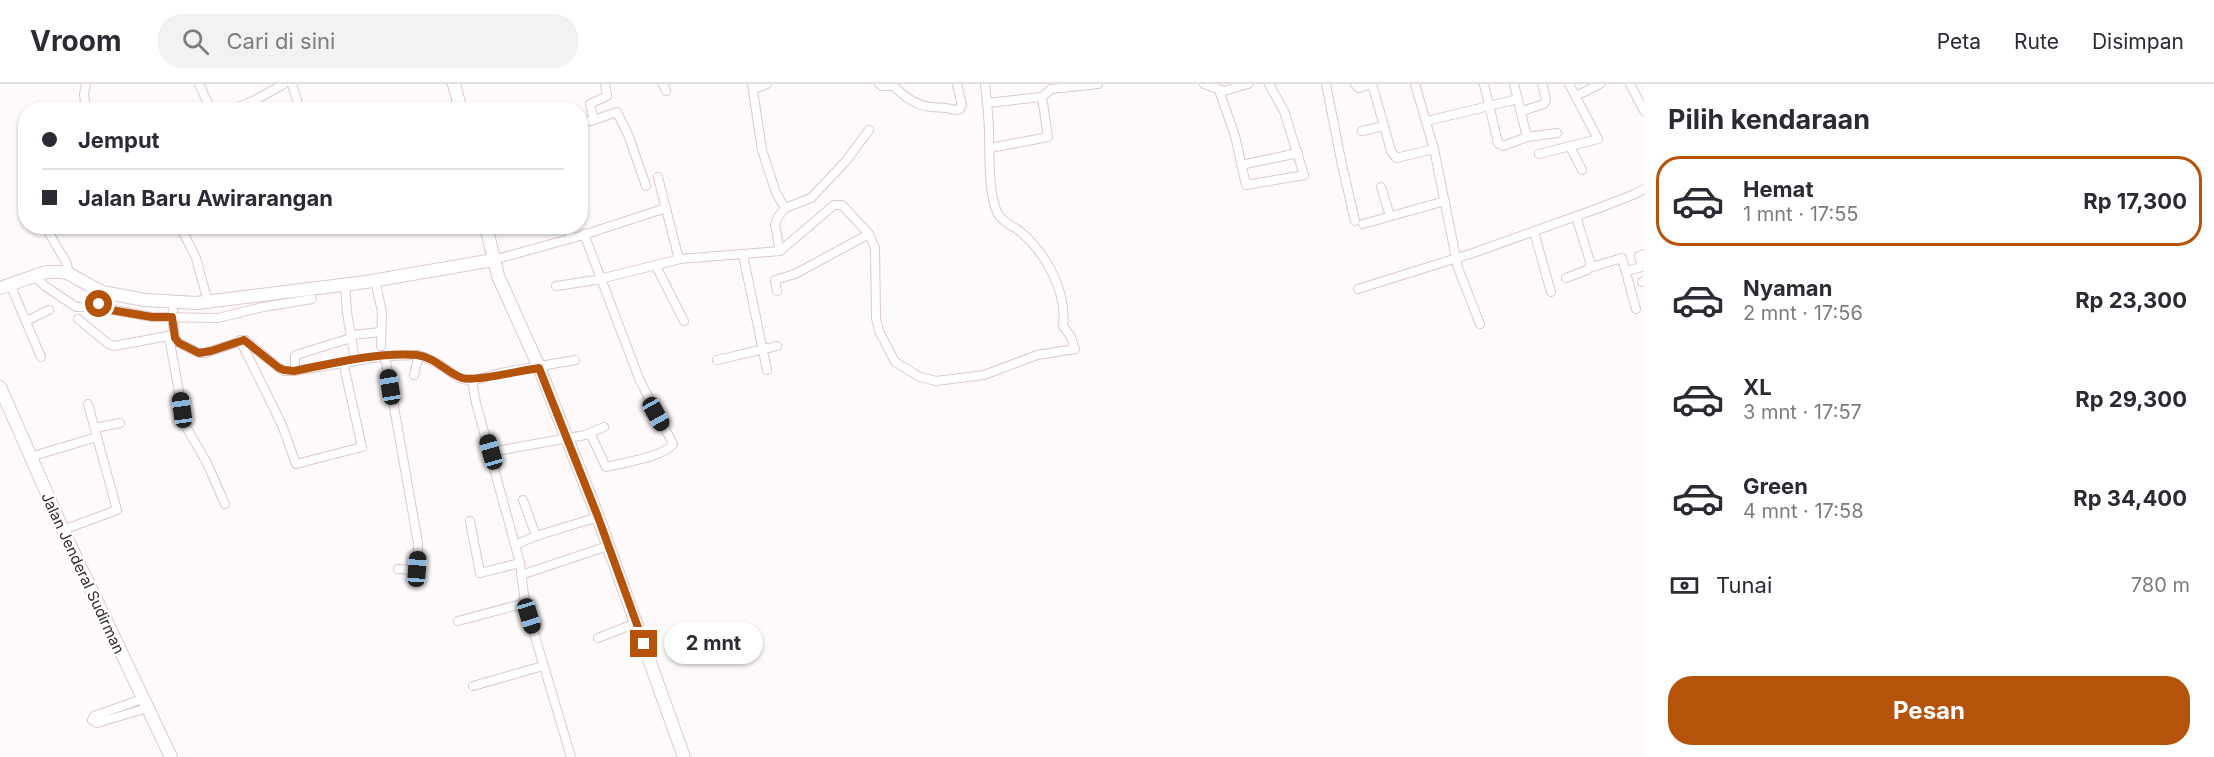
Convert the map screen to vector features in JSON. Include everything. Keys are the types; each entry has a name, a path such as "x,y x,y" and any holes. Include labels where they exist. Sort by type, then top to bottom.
{"street":[{"path":"85,102 84,94 87,84"},
{"path":"199,84 207,102"},
{"path":"250,102 285,84"},
{"path":"292,84 298,102"},
{"path":"454,84 459,102"},
{"path":"594,120 590,104 607,96 605,84"},
{"path":"767,84 753,87 762,150 776,193 785,208"},
{"path":"879,84 894,86 900,93 922,105 946,106 955,110 960,109 962,105 957,84"},
{"path":"556,286 680,259 714,255 743,255 780,248 838,204 842,205 869,234 875,248 876,318 879,331 895,362 920,377 936,381 984,375 1036,355 1074,350 1072,341 1063,326 1064,315 1054,278 1044,256 1020,232 1003,220 996,210 991,179 986,84"},
{"path":"987,103 1042,97 1051,88 1098,84"},
{"path":"1204,84 1219,90 1248,84"},
{"path":"1219,90 1235,136 1246,185 1303,176 1304,172 1284,111 1269,84"},
{"path":"1326,84 1342,165 1359,223 1445,201"},
{"path":"1355,84 1359,88 1371,84 1391,152 1396,158 1434,149"},
{"path":"1415,84 1434,149 1456,259 1480,324"},
{"path":"1484,84 1500,146 1527,137 1557,133"},
{"path":"1514,84 1527,137"},
{"path":"1522,111 1544,104 1546,99 1542,84"},
{"path":"1539,154 1598,139 1569,84"},
{"path":"1576,96 1600,84"},
{"path":"1630,84 1644,111"},
{"path":"990,148 1048,136 1042,97"},
{"path":"1427,121 1518,99"},
{"path":"588,121 617,112 629,137 646,186"},
{"path":"1362,131 1384,126"},
{"path":"780,248 775,225 778,217 785,208 811,198 846,161 869,130"},
{"path":"1570,147 1582,170"},
{"path":"1241,165 1298,153"},
{"path":"658,177 678,256"},
{"path":"1381,187 1390,216"},
{"path":"1358,289 1534,232 1644,189"},
{"path":"588,233 666,208"},
{"path":"1576,216 1591,265 1589,268"},
{"path":"1534,232 1551,292"},
{"path":"50,234 67,264 69,274 100,300"},
{"path":"184,234 196,258 208,302"},
{"path":"488,234 498,276 539,368 598,517 684,757"},
{"path":"570,234 572,238"},
{"path":"173,309 208,302 239,305 346,288 376,287 493,260 584,234 640,381 673,444 667,450 606,467 590,433"},
{"path":"777,291 775,280 795,273 869,234"},
{"path":"1626,271 1642,267 1639,256 1644,254"},
{"path":"743,255 767,370"},
{"path":"1566,278 1619,257 1623,259 1636,309"},
{"path":"656,266 684,321"},
{"path":"41,357 26,321 5,286 40,275 69,274"},
{"path":"40,275 45,286 76,307 100,300 145,300 173,309 218,318 239,305"},
{"path":"376,287 382,312 381,346"},
{"path":"346,288 355,360"},
{"path":"297,295 312,299"},
{"path":"173,309 172,336 185,425 207,463 225,504"},
{"path":"26,321 49,310"},
{"path":"78,319 107,343 114,346 172,336"},
{"path":"295,371 296,355 351,337 381,332"},
{"path":"172,336 179,343 199,353 244,340 284,370 295,371 385,356 419,355 439,364 459,378 472,381 575,360"},
{"path":"240,340 282,425 296,464 362,447 343,362"},
{"path":"717,360 777,346"},
{"path":"414,375 419,355"},
{"path":"385,356 418,543 417,570 398,569"},
{"path":"472,381 520,564 525,603 571,757"},
{"name":"Jalan Jenderal Sudirman","path":"0,387 63,530 171,757"},
{"path":"63,530 117,510 88,404"},
{"path":"30,457 120,423"},
{"path":"491,452 590,433 604,427"},
{"path":"523,500 536,536"},
{"path":"515,545 536,536 598,517"},
{"path":"470,521 480,573 520,564"},
{"path":"521,575 608,546"},
{"path":"458,621 525,603"},
{"path":"598,638 636,623"},
{"path":"473,686 543,666"},
{"path":"144,703 97,723 92,720 94,716 144,703"}],"route":[{"path":"99,304 98,307 105,309 152,317 172,317 175,338 179,343 199,353 244,340 284,370 294,371 385,356 419,355 439,364 459,378 472,381 539,368 598,517 644,644"}]}
